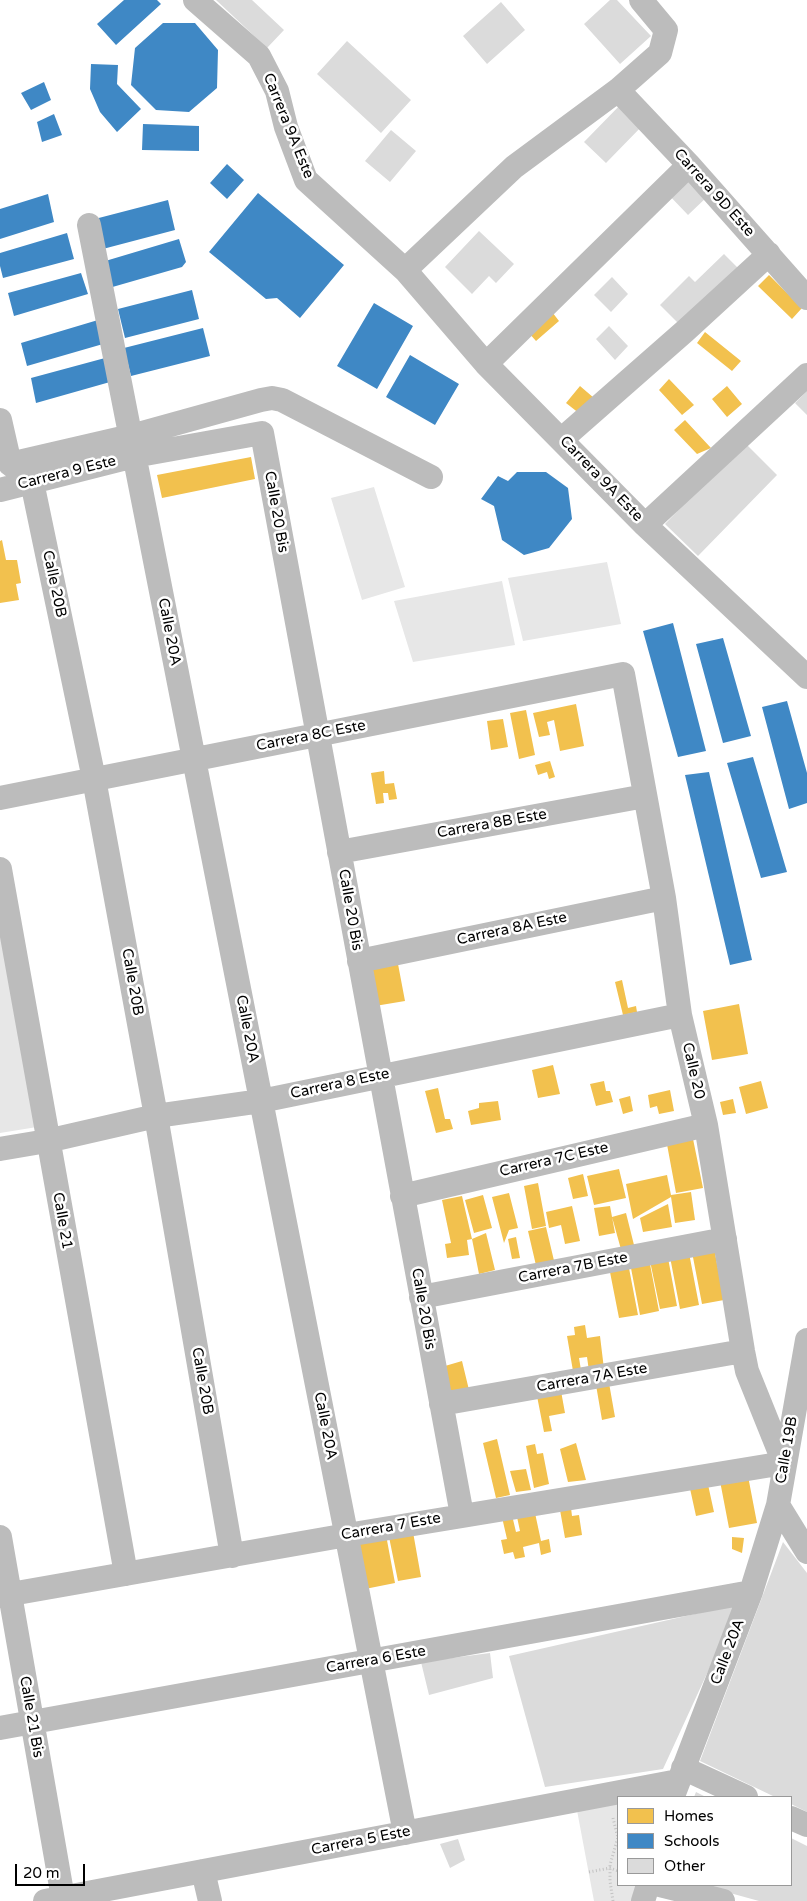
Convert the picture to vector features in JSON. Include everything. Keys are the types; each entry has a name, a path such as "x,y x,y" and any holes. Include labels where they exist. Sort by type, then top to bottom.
{"street":[{"name":"Carrera 9A Este","path":"195,0 259,56 277,91 286,127 306,180 406,270 486,364 645,525 807,677"},
{"path":"406,270 514,167 618,90 660,53 666,30 642,0"},
{"name":"Carrera 9D Este","path":"618,90 689,164 807,298"},
{"path":"486,364 689,164"},
{"name":"Calle 20A","path":"89,225 405,1833"},
{"path":"562,439 769,254"},
{"path":"645,525 807,375"},
{"path":"10,464 132,446 261,400 272,398 282,400 432,477"},
{"path":"0,420 10,464 32,482"},
{"name":"Calle 20 Bis","path":"132,446 262,433 462,1515"},
{"name":"Carrera 9 Este","path":"0,490 32,482 132,446"},
{"name":"Calle 20B","path":"32,482 94,779 156,1116 232,1556"},
{"name":"Carrera 8C Este","path":"0,798 623,674"},
{"name":"Calle 20","path":"623,674 664,898 680,1014 706,1125 747,1371 784,1463"},
{"name":"Carrera 8B Este","path":"339,852 645,796"},
{"name":"Calle 21","path":"0,868 47,1141 126,1574"},
{"name":"Carrera 8A Este","path":"359,961 664,898"},
{"name":"Carrera 8 Este","path":"0,1149 47,1141 156,1116 261,1101 680,1014"},
{"name":"Carrera 7C Este","path":"402,1196 706,1125"},
{"name":"Carrera 7B Este","path":"421,1297 725,1240"},
{"name":"Calle 19B","path":"807,1340 778,1505 807,1552"},
{"name":"Carrera 7A Este","path":"441,1404 743,1351"},
{"name":"Carrera 7 Este","path":"5,1595 462,1515 784,1463"},
{"name":"Calle 20A","path":"678,1782 751,1592 778,1505"},
{"name":"Calle 21 Bis","path":"0,1537 5,1595 31,1722 54,1899"},
{"name":"Carrera 6 Este","path":"0,1728 751,1592"},
{"path":"678,1782 741,1796"},
{"name":"Carrera 5 Este","path":"54,1899 678,1782"},
{"path":"792,1818 807,1825"},
{"path":"204,1871 210,1901"},
{"path":"643,1901 648,1886"},
{"path":"664,1886 723,1901"}],"path":[{"path":"613,1901 610,1868 617,1842"},
{"path":"589,1872 610,1868 617,1871"}],"shaded area":[{"path":"374,487 405,587 362,600 331,498"},
{"path":"607,562 621,624 523,641 508,578"},
{"path":"502,581 515,645 413,662 394,601"},
{"path":"0,884 37,1127 0,1133"},
{"path":"652,1789 657,1796 619,1796"},
{"path":"617,1796 617,1886 641,1886 636,1901 594,1901 576,1805"}],"building: Homes":[{"path":"769,275 802,308 792,319 758,286"},
{"path":"549,308 559,321 536,341 528,332"},
{"path":"705,332 741,361 732,371 697,343"},
{"path":"669,379 694,405 682,415 659,390"},
{"path":"580,386 594,398 580,414 566,403"},
{"path":"727,386 742,404 727,417 712,399"},
{"path":"685,420 711,448 697,454 674,430"},
{"path":"251,457 255,479 162,498 157,475"},
{"path":"2,540 6,560 17,560 21,583 16,584 19,600 0,603 0,541"},
{"path":"576,704 584,746 560,751 554,720 547,722 550,735 539,737 533,713"},
{"path":"526,710 535,755 519,759 510,713"},
{"path":"503,719 508,747 491,750 487,721"},
{"path":"550,761 555,777 549,779 547,772 538,775 535,765"},
{"path":"384,771 385,784 394,783 397,799 389,800 388,793 383,793 384,803 376,804 371,773"},
{"path":"398,964 405,1001 375,1006 369,969"},
{"path":"622,980 628,1008 636,1006 637,1012 623,1015 615,982"},
{"path":"739,1004 748,1054 712,1060 703,1011"},
{"path":"553,1065 560,1094 538,1098 532,1070"},
{"path":"604,1081 606,1091 610,1091 613,1102 596,1106 590,1084"},
{"path":"761,1081 768,1108 746,1114 739,1087"},
{"path":"438,1088 445,1119 450,1119 453,1129 436,1133 425,1091"},
{"path":"670,1090 674,1111 659,1114 657,1106 650,1108 648,1095"},
{"path":"630,1096 633,1111 623,1114 619,1099"},
{"path":"733,1099 736,1113 723,1115 720,1102"},
{"path":"498,1101 501,1120 471,1125 468,1111 479,1108 479,1103"},
{"path":"692,1134 703,1188 676,1193 666,1139"},
{"path":"619,1169 626,1198 594,1205 587,1176"},
{"path":"583,1174 588,1196 573,1199 568,1178"},
{"path":"667,1175 671,1195 691,1192 695,1220 675,1223 671,1197 633,1219 626,1184"},
{"path":"538,1183 546,1226 532,1229 524,1186"},
{"path":"509,1193 518,1228 509,1230 504,1243 492,1197"},
{"path":"483,1195 492,1228 474,1233 465,1200"},
{"path":"462,1196 472,1239 467,1240 469,1255 447,1258 445,1244 451,1243 442,1200"},
{"path":"668,1204 672,1227 643,1232 640,1218"},
{"path":"572,1206 580,1241 565,1244 561,1225 549,1228 546,1212"},
{"path":"610,1206 615,1233 599,1236 594,1208"},
{"path":"626,1213 635,1249 622,1253 612,1217"},
{"path":"546,1227 556,1269 538,1274 528,1231"},
{"path":"486,1233 495,1270 479,1274 472,1239"},
{"path":"516,1237 520,1258 512,1259 508,1239"},
{"path":"714,1248 724,1300 702,1304 692,1252"},
{"path":"689,1253 699,1305 680,1309 670,1257"},
{"path":"668,1258 677,1306 660,1309 650,1261"},
{"path":"649,1259 659,1311 640,1315 630,1263"},
{"path":"628,1263 638,1315 619,1318 609,1267"},
{"path":"585,1325 587,1338 600,1336 604,1369 589,1371 587,1357 579,1358 581,1370 573,1371 567,1336 575,1335 574,1327"},
{"path":"462,1361 469,1390 451,1396 445,1366"},
{"path":"609,1383 615,1417 602,1420 596,1385"},
{"path":"561,1391 565,1413 549,1416 552,1431 544,1432 537,1396"},
{"path":"497,1439 510,1495 496,1498 483,1443"},
{"path":"576,1443 586,1480 568,1482 560,1449"},
{"path":"535,1444 537,1454 543,1453 549,1484 534,1488 526,1446"},
{"path":"526,1469 531,1490 516,1492 510,1471"},
{"path":"748,1476 757,1523 729,1528 720,1481"},
{"path":"707,1480 714,1512 696,1516 689,1484"},
{"path":"571,1508 572,1516 579,1515 582,1535 565,1538 560,1510"},
{"path":"511,1511 516,1532 520,1531 517,1517 535,1513 541,1541 549,1539 551,1552 541,1555 539,1543 523,1547 525,1557 515,1559 513,1552 504,1554 501,1540 507,1539 501,1513"},
{"path":"413,1532 421,1577 398,1581 389,1537"},
{"path":"386,1535 395,1583 365,1589 354,1542"},
{"path":"732,1537 744,1538 742,1553 732,1549"}],"building: Schools":[{"path":"124,0 157,0 161,4 116,45 97,24"},
{"path":"163,23 195,23 218,50 217,88 189,112 156,110 131,85 135,48"},
{"path":"91,64 118,65 117,84 141,109 117,132 100,112 90,89"},
{"path":"44,82 51,100 31,110 21,93"},
{"path":"54,114 62,135 42,142 37,122"},
{"path":"143,124 199,126 199,151 142,150"},
{"path":"227,164 244,180 227,199 210,183"},
{"path":"258,193 344,265 300,318 277,298 266,299 209,252"},
{"path":"48,194 54,222 0,239 0,209"},
{"path":"168,200 175,230 99,250 91,220"},
{"path":"67,233 74,259 3,278 0,266 0,253"},
{"path":"179,239 186,262 182,267 109,288 102,262"},
{"path":"81,273 88,294 14,316 8,293"},
{"path":"192,290 199,319 125,338 118,309"},
{"path":"374,303 413,326 377,389 337,366"},
{"path":"98,320 103,344 27,366 21,343"},
{"path":"203,328 210,356 131,376 124,348"},
{"path":"410,355 459,384 435,425 386,397"},
{"path":"105,358 110,382 36,403 31,378"},
{"path":"517,472 546,472 568,488 572,519 549,548 524,555 502,540 494,506 481,499 498,476 508,481"},
{"path":"673,623 706,751 678,757 643,631"},
{"path":"723,638 751,736 723,743 696,644"},
{"path":"787,701 807,773 807,803 789,809 762,707"},
{"path":"753,757 787,872 761,878 727,763"},
{"path":"709,772 752,960 730,965 685,775"}],"building: Other":[{"path":"216,0 252,0 284,30 267,48"},
{"path":"610,0 617,0 651,36 620,64 584,24"},
{"path":"501,2 525,30 487,64 463,36"},
{"path":"347,41 411,100 381,133 317,74"},
{"path":"624,101 645,123 606,163 584,142"},
{"path":"391,130 416,151 390,182 365,161"},
{"path":"686,173 708,196 688,215 666,192"},
{"path":"479,231 514,264 496,283 489,276 472,294 445,267"},
{"path":"724,254 738,268 679,324 660,305 689,276 695,282"},
{"path":"612,277 628,294 611,312 594,295"},
{"path":"609,326 628,346 615,360 596,339"},
{"path":"807,391 807,415 795,403"},
{"path":"744,442 777,475 698,556 665,524"},
{"path":"783,1542 807,1573 807,1812 792,1804 792,1796 773,1796 700,1761"},
{"path":"739,1604 663,1769 545,1787 509,1656"},
{"path":"490,1653 493,1678 429,1695 421,1662"},
{"path":"696,1792 704,1796 694,1796"},
{"path":"792,1838 807,1846 807,1901 759,1901 705,1886 792,1886"},
{"path":"458,1839 465,1860 450,1868 440,1844"}]}
